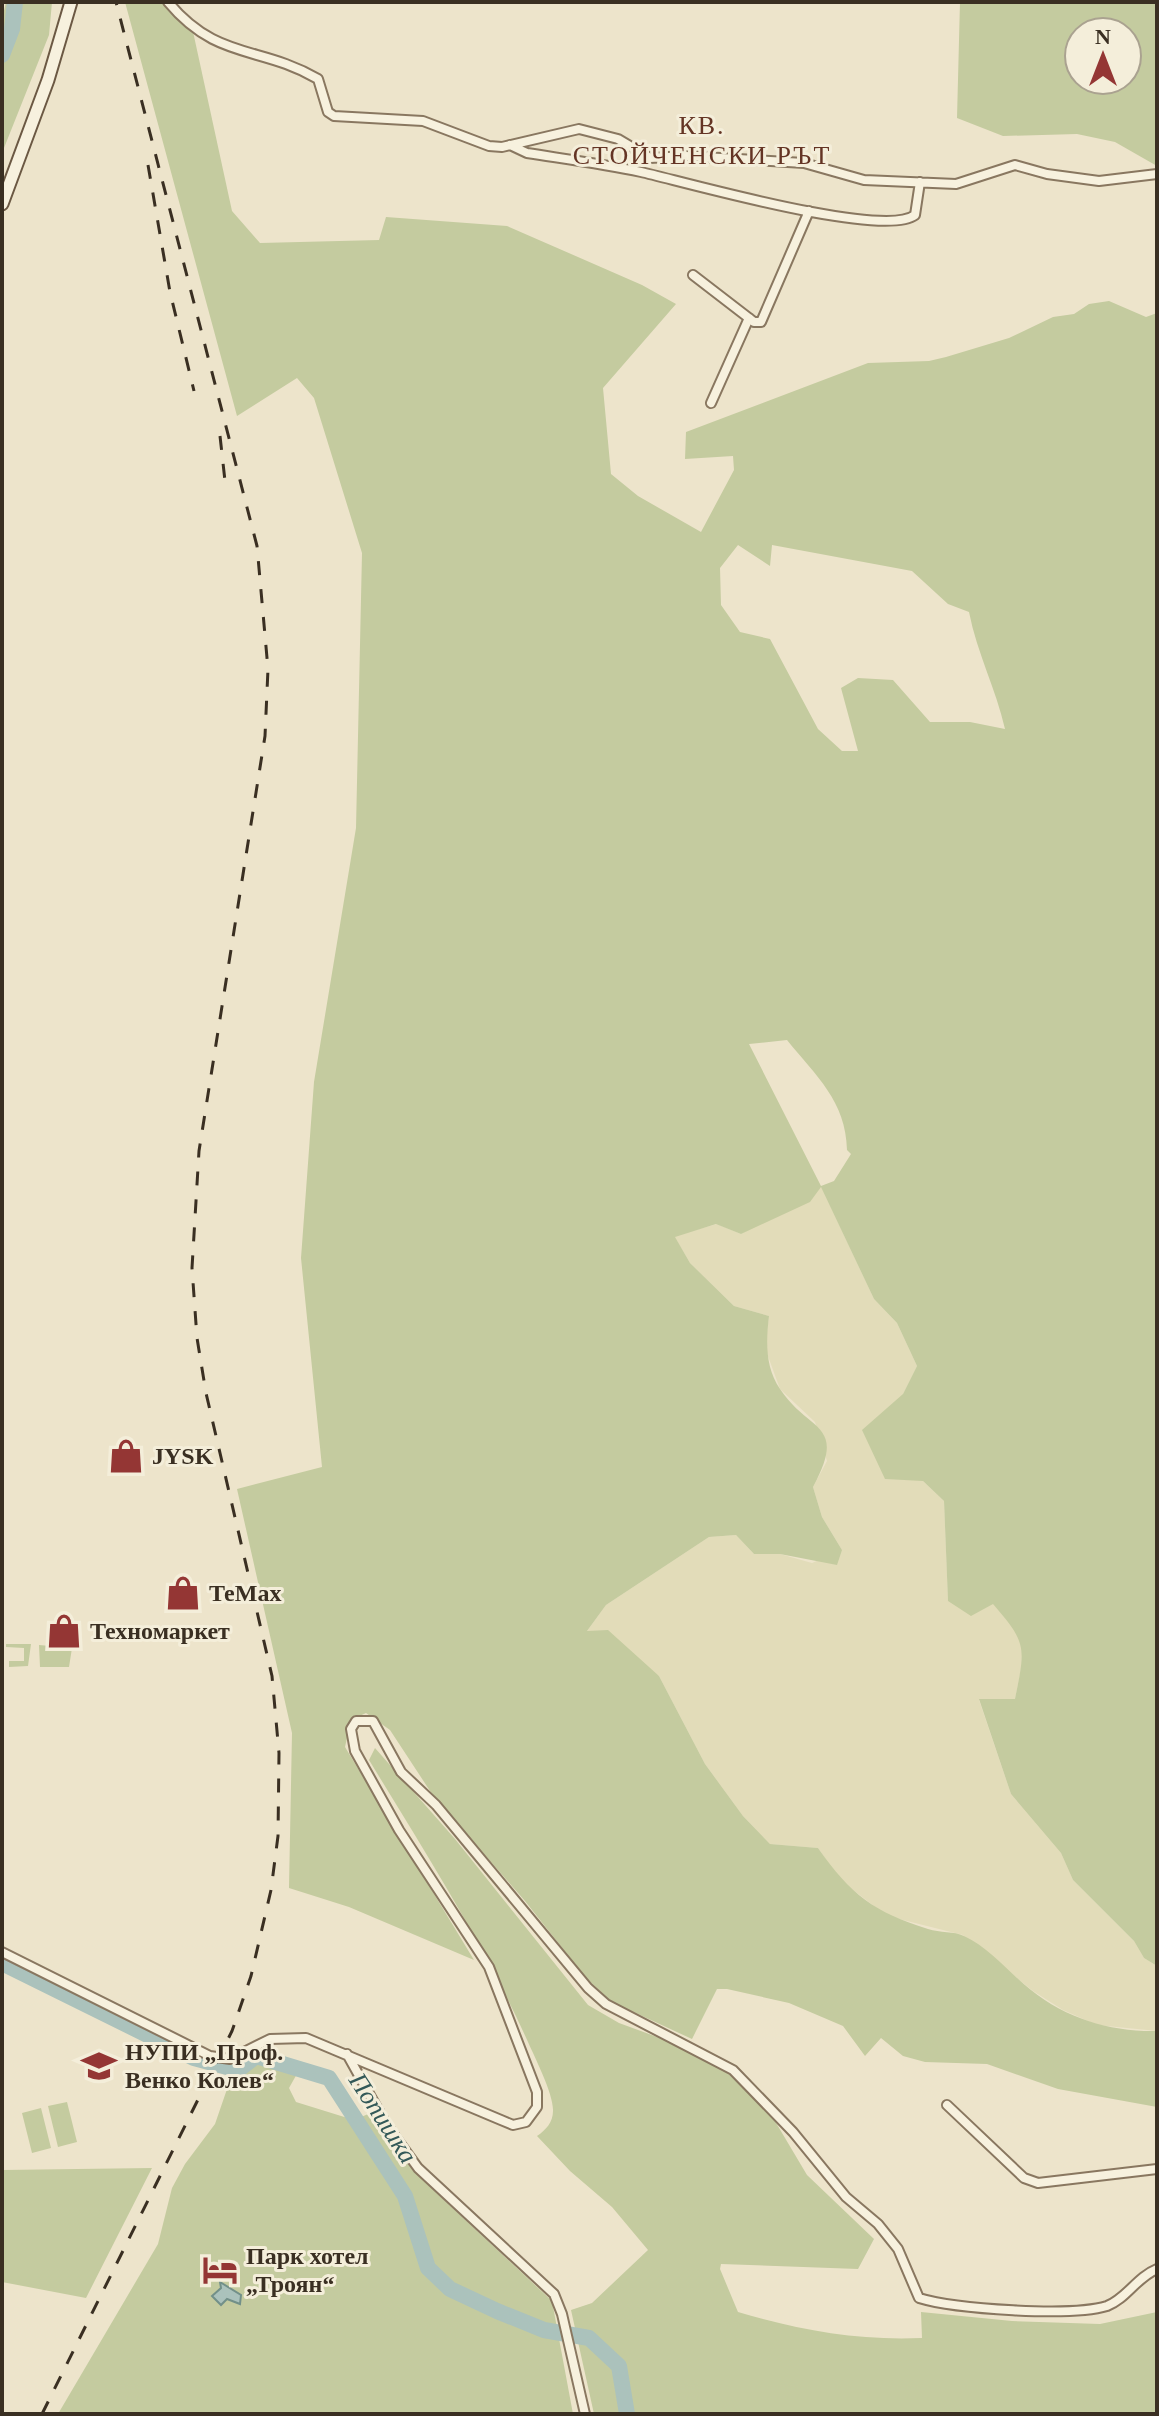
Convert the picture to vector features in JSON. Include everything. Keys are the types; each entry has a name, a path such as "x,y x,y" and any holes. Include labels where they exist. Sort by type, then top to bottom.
{"street":[{"path":"3,197 48,80 71,2"},
{"path":"168,2 189,27 218,44 290,65 318,79 328,112 334,116 423,121 489,146 510,145 536,136 579,129 609,136 650,158 686,156 804,163 864,180 966,183 1015,165 1086,180 1157,174"},
{"path":"510,145 527,153 637,171 809,211 905,221 915,215 920,182"},
{"path":"693,275 757,323 764,319 776,281 809,211"},
{"path":"711,403 749,318"},
{"path":"2,1952 210,2056 230,2059 270,2039 315,2040 513,2125 526,2122 537,2107 537,2092 489,1967 399,1830 355,1751 351,1729 356,1721 368,1718 373,1721 401,1772 436,1805 588,1988 606,2004 707,2055 741,2077 793,2132 846,2197 878,2224 898,2249 919,2298 989,2308 1088,2309 1111,2304 1157,2269"},
{"path":"347,2053 406,2153 432,2183 548,2287 562,2314 585,2414"},
{"path":"947,2105 1024,2178 1038,2183 1157,2169"}],"shaded area":[{"path":"821,1186 874,1299 897,1323 917,1366 903,1394 923,1481 944,1501 948,1601 993,1603 1016,1630 1024,1654 1015,1699 979,1700 1011,1794 1061,1853 1073,1880 1134,1941 1144,1958 1157,1966 1157,2031 1097,2025 1063,2010 1033,1991 963,1935 887,1916 840,1880 818,1848 770,1844 743,1816 705,1764 659,1676 587,1631 606,1605 709,1537 736,1535 754,1554 780,1554 812,1563 842,1550 822,1517 813,1487 827,1461 815,1422 780,1389 765,1348 769,1316 734,1306 690,1263 674,1236 717,1224 741,1234"}],"green space":[{"path":"6,2 52,2 49,35 2,153 2,19"},
{"path":"125,2 173,2 192,27 232,211 260,243 379,240 386,217 507,226 642,285 676,304 603,388 611,474 638,496 701,532 734,470 733,456 685,459 686,432 868,363 929,361 946,357 1009,338 1053,317 1074,314 1089,304 1109,301 1146,317 1157,313 1157,1966 1144,1958 1134,1941 1073,1880 1061,1853 1011,1794 979,1699 1015,1699 1021,1668 1021,1647 1013,1629 993,1604 971,1616 948,1601 944,1501 923,1481 885,1479 862,1430 903,1394 917,1366 897,1323 874,1299 821,1187 810,1202 741,1234 716,1224 675,1237 690,1263 734,1306 769,1316 768,1354 775,1381 791,1403 826,1439 823,1466 813,1487 822,1517 842,1550 837,1565 780,1554 754,1554 736,1535 709,1537 606,1605 587,1631 608,1630 659,1676 705,1764 743,1816 770,1844 818,1848 865,1900 909,1923 960,1934 973,1941 1031,1990 1060,2009 1107,2026 1157,2031 1157,2107 1058,2089 987,2064 925,2062 903,2056 881,2038 865,2056 843,2026 789,2003 727,1989 717,1989 692,2039 612,2002 586,1978 525,1901 434,1797 390,1730 366,1713 351,1720 345,1747 474,1960 349,1907 289,1888 292,1733 237,1489 322,1467 301,1258 314,1082 356,828 362,553 314,398 297,378 237,416","holes":["738,545 770,566 772,545 912,571 948,604 969,612 1005,729 970,722 930,722 893,680 858,678 841,688 858,751 842,751 818,729 770,639 740,632 721,605 720,568","787,1040 828,1090 841,1117 847,1150 851,1154 834,1181 821,1186 749,1044"]},
{"path":"960,2 1157,2 1157,166 1115,142 1077,134 1003,136 957,118"},
{"path":"6,1644 31,1644 28,1666 9,1667 9,1661 24,1661 24,1648 6,1647"},
{"path":"39,1645 72,1648 69,1667 40,1667"},
{"path":"375,1748 455,1839 588,2005 619,2023 709,2056 750,2079 807,2175 874,2239 858,2269 721,2264 720,2269 738,2312 829,2333 875,2338 922,2338 921,2312 1012,2321 1100,2324 1157,2312 1157,2414 594,2414 571,2310 592,2303 648,2250 612,2207 570,2171 537,2136 553,2115 544,2076 473,1934 369,1760"},
{"path":"2,1955 204,2054 198,2063 2,1968"},
{"path":"263,2061 298,2072 289,2088 296,2102 354,2120 373,2112 413,2171 552,2301 573,2414 58,2414 158,2244 172,2188 185,2164 215,2124 236,2063"},
{"path":"67,2102 77,2142 58,2147 48,2106"},
{"path":"41,2108 51,2148 32,2153 22,2113"},
{"path":"152,2168 86,2298 2,2282 3,2170"}],"water":[{"path":"220,2282 241,2295 240,2304 227,2299 221,2305 212,2296 221,2288"}],"waterway":[{"path":"2,55 12,29 15,2"},
{"name":"Попишка","path":"2,1963 194,2058 238,2070 256,2056 329,2078 405,2196 428,2268 450,2289 497,2311 544,2330 589,2338 619,2366 627,2414"}],"railway":[{"path":"42,2414 232,2031 251,1976 271,1890 278,1836 279,1753 272,1676 206,1393 197,1338 192,1268 199,1151 265,736 268,669 257,546 116,2"},
{"path":"148,165 170,292 194,391"},
{"path":"220,436 226,490"}],"place":[{"name":"JYSK","path":"126,1456"},
{"name":"ТеМах","path":"183,1593"},
{"name":"Техномаркет","path":"64,1631"},
{"name":"НУПИ „Проф. Венко Колев“","path":"99,2066"},
{"name":"Парк хотел „Троян“","path":"220,2270"}],"district":[{"name":"КВ. СТОЙЧЕНСКИ РЪТ","path":"702,140"}]}
